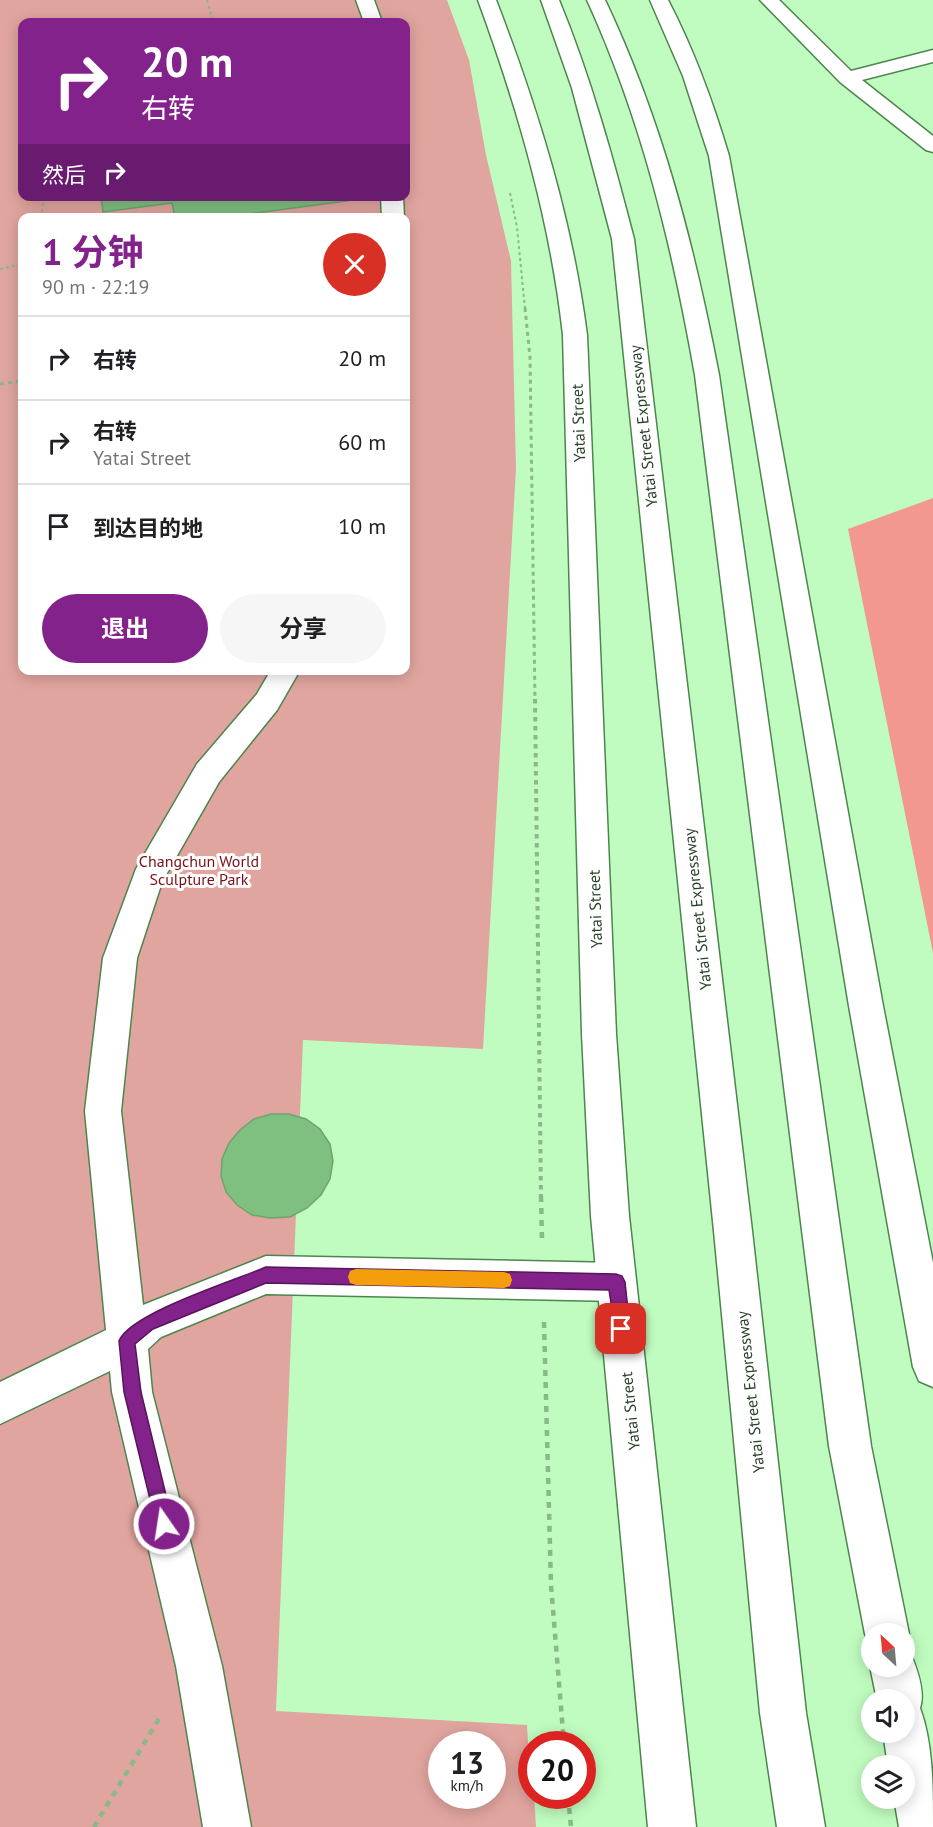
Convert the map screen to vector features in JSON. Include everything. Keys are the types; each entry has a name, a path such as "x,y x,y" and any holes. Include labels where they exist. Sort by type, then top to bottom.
{"main road":[{"path":"365,0 372,18"},
{"name":"Yatai Street","path":"487,0 512,66 570,280 575,335 599,1034 616,1282 672,1827"},
{"name":"Yatai Street Expressway","path":"550,0 567,42 589,110 623,239 733,1232 782,1701 801,1827"},
{"path":"596,0 635,88 662,168 686,260 707,375 849,1434 885,1623"},
{"path":"659,0 677,34 697,81 719,156 858,959 933,1367"},
{"path":"769,0 847,78 933,146"},
{"path":"847,78 933,56"},
{"path":"227,1827 196,1657 132,1392 103,1112 120,958 152,869 208,773 267,702 283,675"},
{"path":"0,1404 127,1341 147,1323 266,1275 616,1282"},
{"path":"908,1743 923,1827"}],"path":[{"path":"207,0 212,18"},
{"path":"510,192 517,226 530,357 543,1281 551,1585 563,1731"},
{"path":"0,269 18,265"},
{"path":"0,384 18,382"},
{"path":"94,1827 196,1657"},
{"path":"569,1809 571,1827"}],"green space":[{"name":"Changchun World Sculpture Park","path":"0,0 447,0 469,60 486,155 511,261 516,468 483,1049 303,1040 276,1711 527,1725 527,1731 518,1731 518,1809 535,1809 536,1827 0,1827"}],"shaded area":[{"path":"933,498 933,953 848,529"}],"building":[{"path":"102,201 347,201 256,213 174,213 172,203 103,212"},
{"path":"271,1114 289,1114 306,1119 320,1129 330,1144 333,1161 330,1179 321,1195 307,1208 290,1217 270,1218 252,1215 237,1205 226,1192 221,1176 222,1159 229,1143 254,1119"}],"slow traffic":[{"path":"356,1277 504,1280"}],"route":[{"path":"164,1524 132,1392 127,1341 147,1323 266,1275 616,1282 621,1329"}]}
